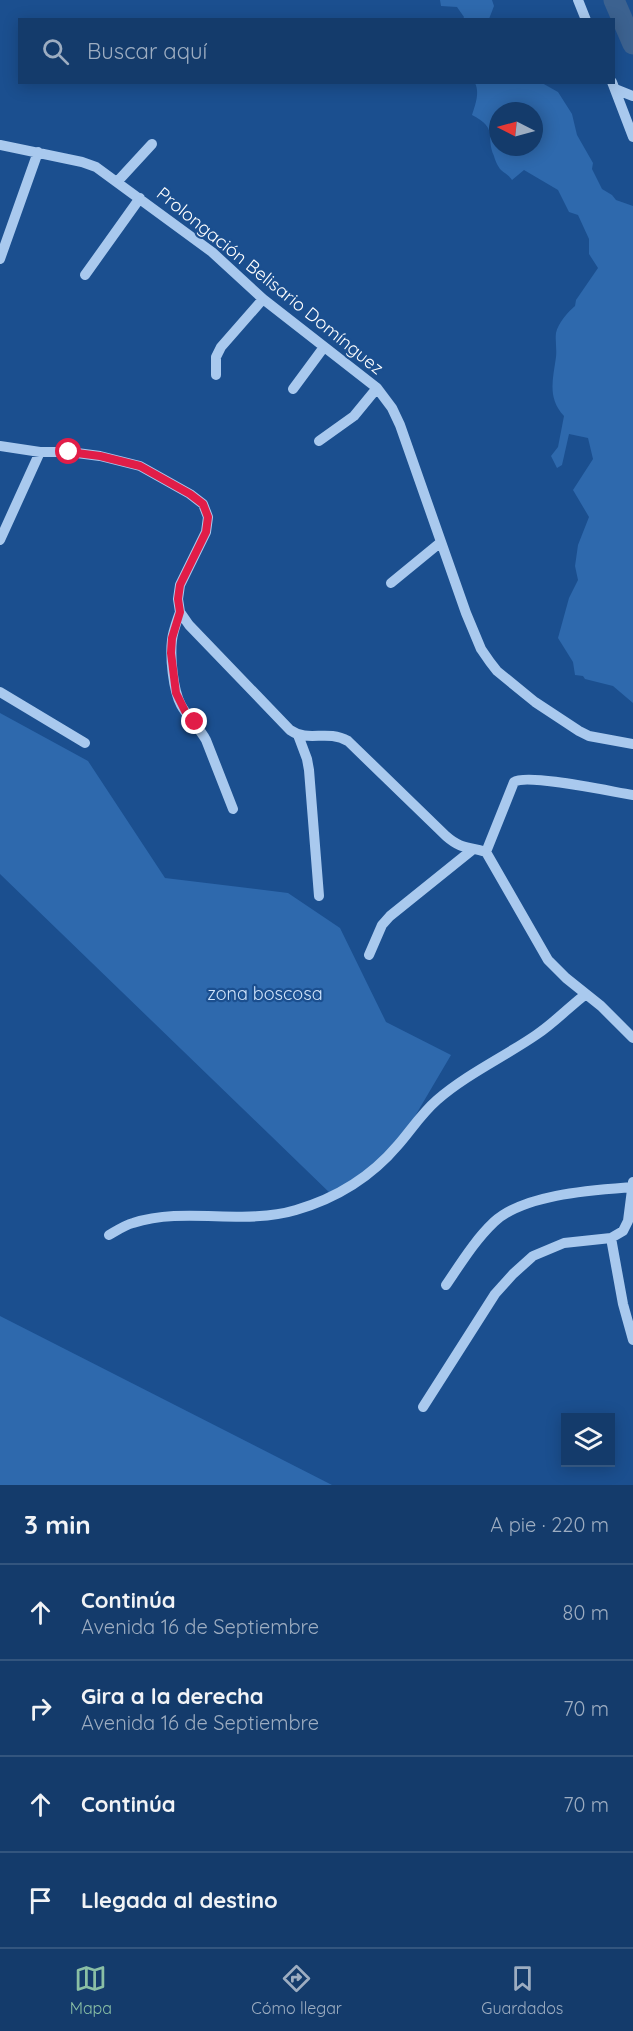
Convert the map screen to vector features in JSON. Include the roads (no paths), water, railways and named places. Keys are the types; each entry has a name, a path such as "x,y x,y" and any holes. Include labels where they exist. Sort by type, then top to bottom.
{"street":[{"path":"579,0 585,18"},
{"path":"613,86 633,96"},
{"path":"613,86 633,137"},
{"path":"117,182 152,144"},
{"name":"Prolongación Belisario Domínguez","path":"0,145 96,167 212,252 263,299 377,388 392,408 400,425 473,633 481,649 497,670 535,702 589,736 633,744"},
{"path":"0,259 38,152"},
{"path":"85,275 140,198"},
{"path":"216,375 216,357 221,347 263,299"},
{"path":"293,389 324,347"},
{"path":"319,441 354,416 377,388"},
{"path":"0,447 100,456 140,466 190,494 203,504 208,517 206,532 180,585 178,599 180,612 172,638 171,653 176,693 180,703 206,740 233,809"},
{"path":"0,540 40,452"},
{"path":"391,583 441,542"},
{"path":"180,612 290,730 298,735 339,736 348,741 446,836 460,846 486,852"},
{"path":"0,692 85,743"},
{"path":"298,735 309,770 319,896"},
{"path":"486,852 514,782 522,778 633,795"},
{"path":"369,955 382,925 390,916 471,850"},
{"path":"486,852 548,960 601,1006 633,1038"},
{"path":"109,1235 130,1223 147,1219 201,1215 252,1217 294,1211 322,1202 344,1191 382,1162 437,1100 466,1078 538,1034 586,994"},
{"path":"423,1407 495,1294 513,1274 533,1256 564,1243 611,1238 623,1231 626,1227 633,1184 558,1195 507,1213 496,1220 476,1242 446,1285"},
{"path":"611,1238 623,1304 633,1340"}],"waterway":[{"path":"614,0 633,44"}],"park label":[{"name":"zona boscosa","path":"265,994"}]}
